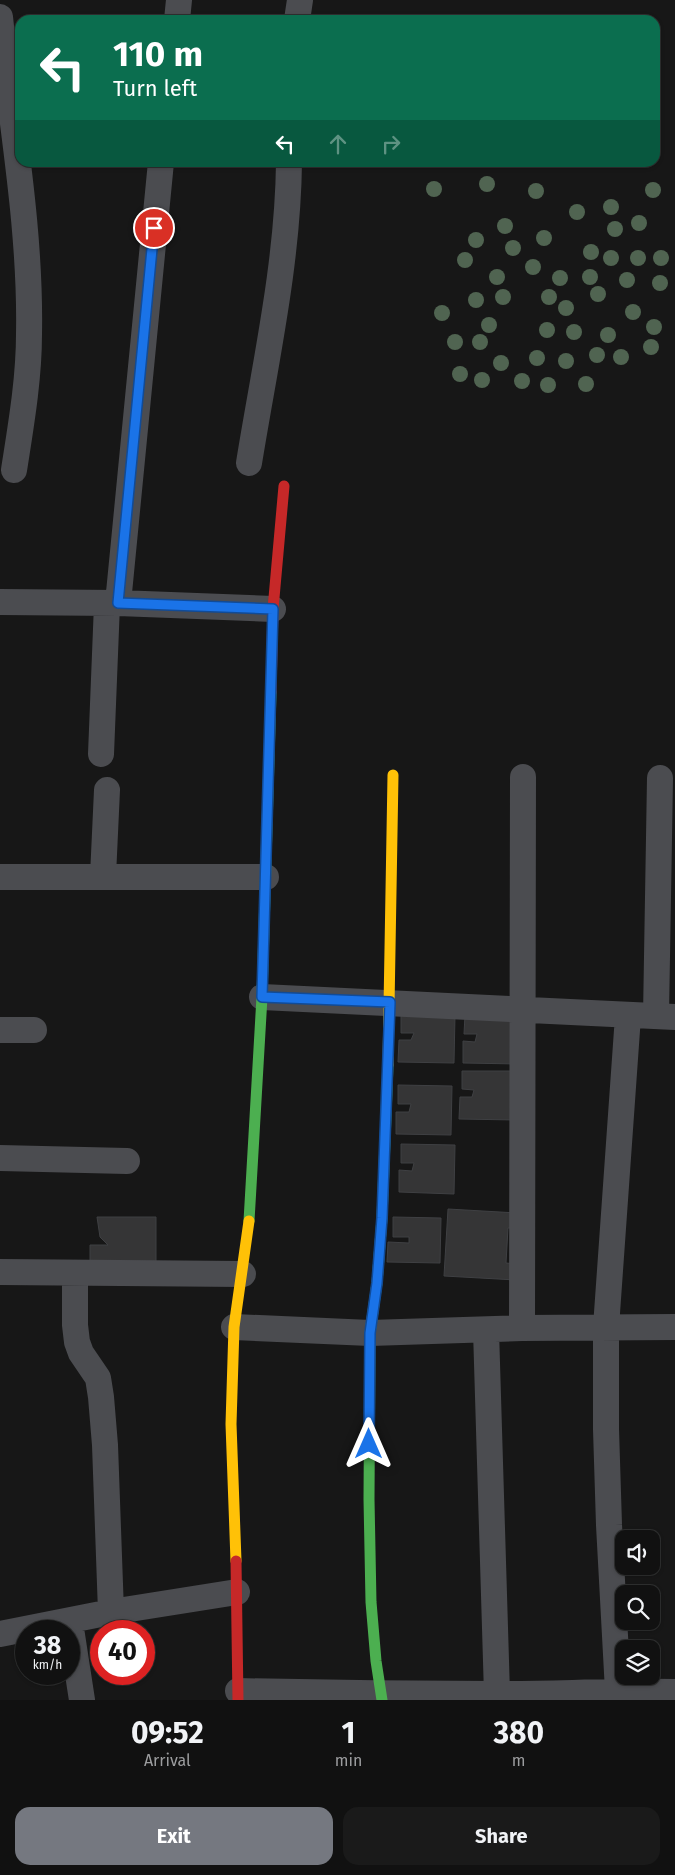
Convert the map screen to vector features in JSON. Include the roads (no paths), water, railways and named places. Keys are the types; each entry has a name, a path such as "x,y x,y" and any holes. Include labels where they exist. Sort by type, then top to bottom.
{"street":[{"path":"178,15 179,0"},
{"path":"298,15 300,0"},
{"path":"0,17 15,154"},
{"path":"14,470 26,383 29,335 29,282 16,167"},
{"path":"101,754 113,604 161,167"},
{"path":"249,463 283,246 289,188 289,167"},
{"path":"284,486 273,609 262,997 250,1211 234,1326 231,1424 237,1592 238,1696 382,1697 497,1694 534,1697 618,1691 675,1692"},
{"path":"0,602 273,609"},
{"path":"382,1697 376,1661 371,1602 369,1499 370,1333 377,1283 382,1218 390,1002 393,775"},
{"path":"522,1328 523,777"},
{"path":"262,997 665,1017 660,778"},
{"path":"103,876 107,790"},
{"path":"0,877 266,877"},
{"path":"618,1691 612,1613 606,1327 628,1016"},
{"path":"0,1030 34,1030"},
{"path":"0,1158 127,1161"},
{"path":"0,1272 242,1274"},
{"path":"75,1274 77,1342 81,1353 98,1378 101,1397 111,1612"},
{"path":"234,1326 370,1333 522,1328 675,1327"},
{"path":"486,1330 497,1694"},
{"path":"78,1620 111,1612 237,1592"},
{"path":"0,1634 15,1631"},
{"path":"80,1685 82,1700"}]}
